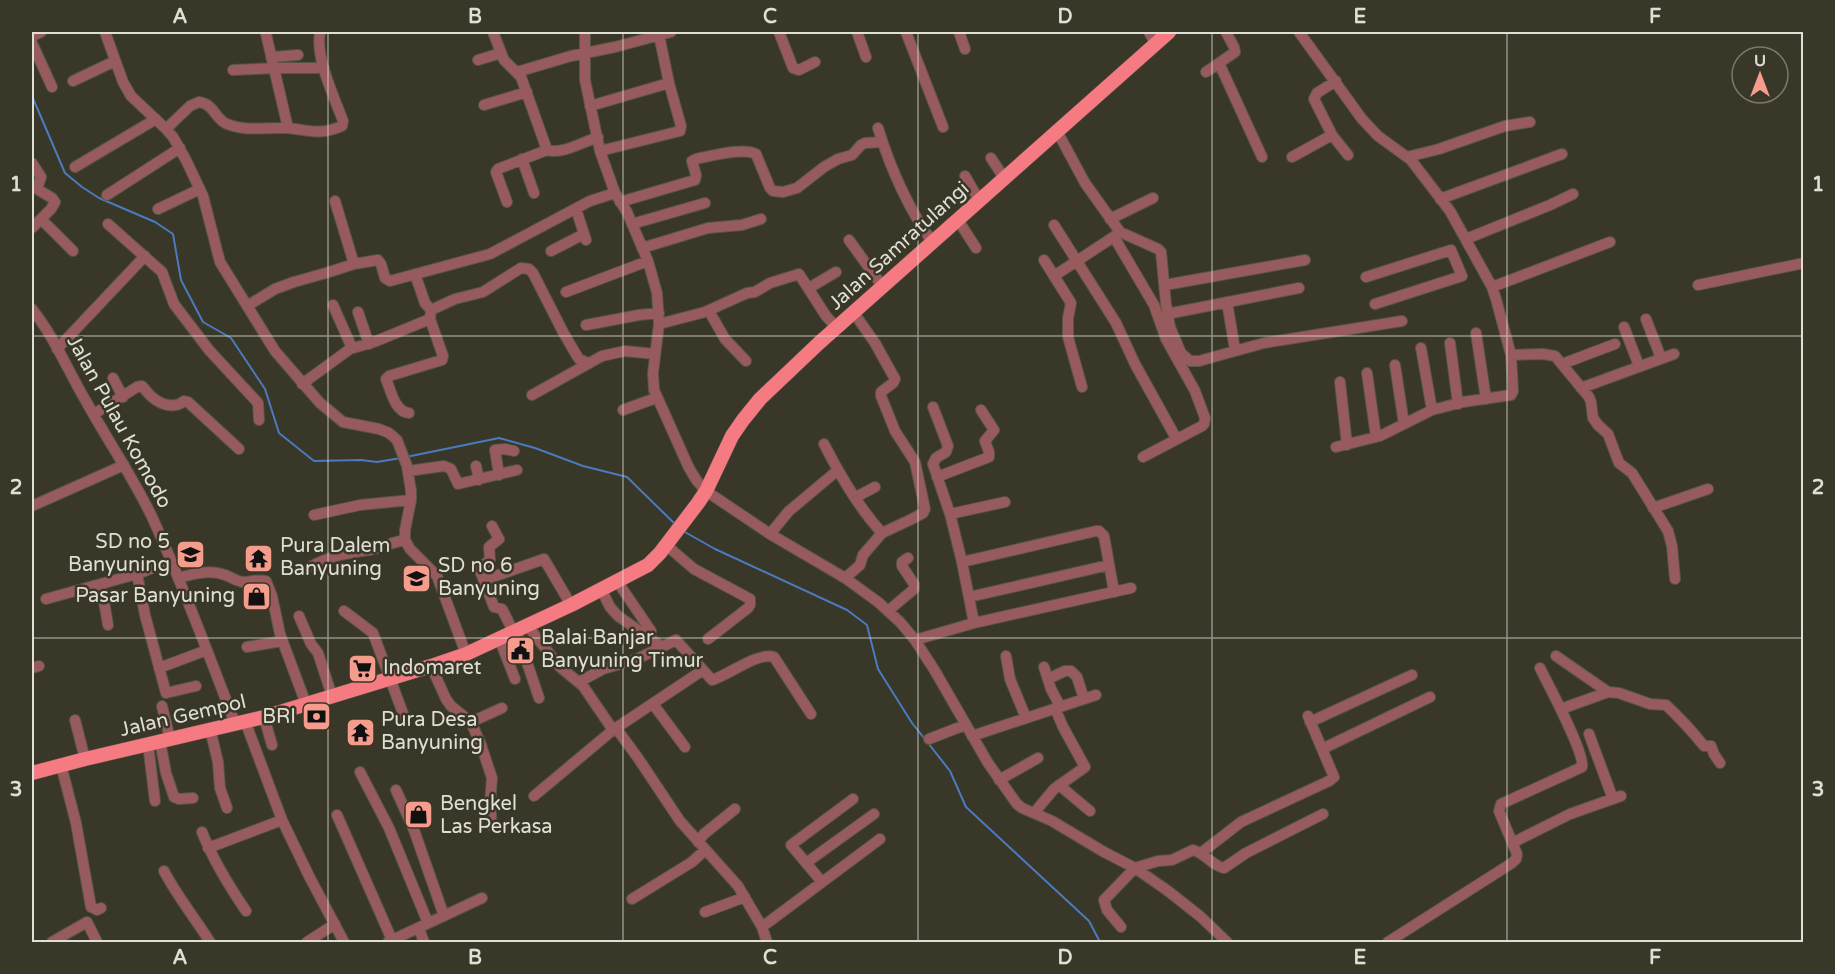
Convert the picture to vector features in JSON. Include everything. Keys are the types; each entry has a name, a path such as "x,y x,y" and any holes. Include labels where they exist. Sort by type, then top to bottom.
{"main road":[{"name":"Jalan Samratulangi","path":"689,516 706,491 728,444 760,399 786,373 1057,131 1152,37 1169,32"},
{"name":"Jalan Gempol","path":"32,773 264,717 466,654 648,565 689,516"}],"street":[{"path":"32,36 41,32"},
{"path":"105,32 123,82 131,96 166,129 180,148 200,189 220,262 275,351 320,403 343,422 379,429 389,433 397,440 407,469 411,500 405,540 410,549 437,576 466,654"},
{"path":"166,129 190,106 199,102 209,105 228,125 255,129 288,128 319,132 338,128 343,124 319,48 320,32"},
{"path":"493,32 504,60 521,76 547,150"},
{"path":"585,32 585,80 600,151 617,197 648,261 657,292 659,319 653,383 656,398 700,486 770,534 845,578 888,611 915,640 999,780 1017,804 1135,868 1201,917 1227,942"},
{"path":"517,72 571,56 671,32"},
{"path":"780,32 793,68 799,70 815,62"},
{"path":"857,32 866,57"},
{"path":"906,32 943,127"},
{"path":"959,32 965,49"},
{"path":"1206,72 1235,50 1226,32"},
{"path":"1299,32 1375,134 1407,157 1450,211 1492,287 1511,355 1512,394 1432,410 1376,437 1341,446 1340,382"},
{"path":"266,34 288,128"},
{"path":"600,151 680,131 681,126 659,34"},
{"path":"32,44 52,87"},
{"path":"478,60 501,53"},
{"path":"233,70 298,55"},
{"path":"73,81 115,61"},
{"path":"272,62 324,68"},
{"path":"1219,63 1262,157"},
{"path":"1336,81 1317,93 1314,99 1332,135 1348,155"},
{"path":"590,106 669,83"},
{"path":"484,105 527,92"},
{"path":"75,167 156,119"},
{"path":"1407,157 1439,149 1505,126 1530,122"},
{"path":"878,128 901,192 918,223 933,243"},
{"path":"1057,131 1085,183 1110,219 1154,305 1166,339 1195,391 1205,418 1202,426 1143,457"},
{"path":"1292,157 1332,135"},
{"path":"507,202 496,170 547,150 552,152 598,138"},
{"path":"247,306 284,285 354,264 378,260 386,278 390,280 490,254 590,201 695,180 692,161 696,159 743,151 753,152 756,154 770,189 778,192 790,191 797,189 833,162 852,155 861,145 882,142"},
{"path":"107,195 180,148"},
{"path":"1440,199 1562,154"},
{"path":"990,158 1004,178"},
{"path":"522,159 534,193"},
{"path":"32,163 40,177 37,189 55,202 32,228"},
{"path":"965,176 979,200"},
{"path":"158,209 200,189"},
{"path":"1466,239 1573,194"},
{"path":"1110,219 1153,198"},
{"path":"335,201 354,264"},
{"path":"632,224 705,203"},
{"path":"551,251 585,237 576,209"},
{"path":"41,219 73,250"},
{"path":"642,248 708,228 742,225 761,219"},
{"path":"958,220 976,248"},
{"path":"108,224 162,272 174,304 209,350 258,403 259,420"},
{"path":"1054,225 1116,323 1135,364 1176,438"},
{"path":"1054,276 1117,235"},
{"path":"1117,235 1158,249 1162,256 1170,327 1181,353 1190,361 1299,336 1402,321"},
{"path":"849,240 883,287"},
{"path":"1492,287 1610,242"},
{"path":"1455,259 1472,249"},
{"path":"1366,277 1451,250 1462,276 1375,304"},
{"path":"57,349 145,256"},
{"path":"1044,260 1071,303 1068,337 1082,387"},
{"path":"566,292 648,261"},
{"path":"1164,285 1305,261"},
{"path":"1698,285 1803,263"},
{"path":"302,384 352,348 369,344 431,315 454,299 483,292 521,268 529,269 532,273 562,332 579,359 588,363"},
{"path":"809,288 836,272"},
{"path":"409,413 399,410 386,380 389,376 442,360 443,356 431,315 415,274"},
{"path":"586,325 639,315 659,319 709,310 747,292 752,293 798,274 826,316 837,328"},
{"path":"1167,314 1299,288"},
{"path":"1227,302 1235,350"},
{"path":"333,305 352,348"},
{"name":"Jalan Pulau Komodo","path":"32,309 46,328 151,515 207,650 282,820 345,942"},
{"path":"709,310 725,339 746,361"},
{"path":"358,312 369,344"},
{"path":"845,578 860,565 863,555 882,533 923,513 925,507 915,462 896,431 881,396 881,392 895,379 875,343 854,313"},
{"path":"1646,319 1661,358"},
{"path":"1624,327 1639,366"},
{"path":"1476,333 1486,399"},
{"path":"1450,343 1458,404"},
{"path":"1562,364 1614,344"},
{"path":"1420,348 1432,410"},
{"path":"532,395 595,358 625,351 655,354"},
{"path":"1511,355 1548,354 1555,356 1581,388 1591,402 1595,422 1610,438 1618,463 1632,473 1671,539 1675,579"},
{"path":"1581,388 1674,354"},
{"path":"1395,365 1404,424"},
{"path":"1367,373 1376,437"},
{"path":"112,378 123,397"},
{"path":"94,414 140,386 153,398 173,406 178,406 184,401 188,402 240,449"},
{"path":"623,410 656,398"},
{"path":"933,407 948,446 946,452 934,460 933,464 950,513 974,623"},
{"path":"938,477 989,457 985,441 994,430 981,410"},
{"path":"824,444 871,522 882,533"},
{"path":"500,475 495,450 514,451"},
{"path":"32,506 124,465"},
{"path":"407,469 444,466 451,469 458,484 517,471"},
{"path":"476,466 479,480"},
{"path":"770,534 789,511 838,470"},
{"path":"856,497 875,487"},
{"path":"1653,508 1708,489"},
{"path":"314,515 360,505 411,500"},
{"path":"950,513 1005,502"},
{"path":"492,526 499,539 489,547 490,560 480,567 494,607 502,609 519,629 579,682 638,758 680,821 727,872 745,897 762,927 767,942"},
{"path":"962,562 1099,531 1104,537 1114,592"},
{"path":"310,567 345,553 369,550 405,540"},
{"path":"666,545 694,569 750,599 748,608 708,639"},
{"path":"888,611 914,589 914,584 902,566 902,562 908,558"},
{"path":"484,580 544,560 571,604"},
{"path":"46,599 137,574 171,561"},
{"path":"969,597 1109,565"},
{"path":"178,578 211,572 241,582 264,580 268,585 282,641 306,704"},
{"path":"137,574 145,615 166,693 196,686"},
{"path":"617,581 651,632"},
{"path":"101,584 108,626"},
{"path":"915,640 974,623 1131,588"},
{"path":"601,589 610,607 618,616 661,646"},
{"path":"344,611 373,633 404,716"},
{"path":"299,616 311,644 318,653 332,696"},
{"path":"519,629 539,698"},
{"path":"499,638 515,679"},
{"path":"579,682 603,669 637,658 676,640 710,679 714,680 745,664 774,657 811,714"},
{"path":"247,647 282,641"},
{"path":"159,668 207,650"},
{"path":"1006,656 1010,679 1026,718"},
{"path":"1556,656 1608,692"},
{"path":"431,666 446,699 471,722 492,773 490,804 492,826"},
{"path":"1034,813 1059,785 1085,768 1063,727 1044,668"},
{"path":"1388,942 1404,939 1512,863 1517,857 1498,811 1500,806 1582,767 1583,762 1561,709 1540,668"},
{"path":"534,796 614,729 703,670"},
{"path":"1048,679 1065,671 1071,671 1077,676 1084,699"},
{"path":"1201,853 1241,822 1334,777 1309,719 1412,675"},
{"path":"1561,709 1608,692 1619,693 1650,704 1666,705 1686,723 1704,746 1711,746 1720,763"},
{"path":"972,736 1096,695"},
{"path":"1322,749 1430,697"},
{"path":"653,704 685,747"},
{"path":"155,801 162,706"},
{"path":"471,722 502,708"},
{"path":"264,717 272,745"},
{"path":"75,720 85,759"},
{"path":"929,739 965,725"},
{"path":"210,729 218,762 220,788 227,808"},
{"path":"1512,843 1570,814 1617,798 1587,731 1571,733"},
{"path":"159,741 174,797 179,800 193,798"},
{"path":"999,780 1038,758"},
{"path":"61,765 76,823 91,908 93,910 101,908"},
{"path":"360,772 389,828 423,926 424,942"},
{"path":"1059,785 1090,811"},
{"path":"396,790 409,816 444,916"},
{"path":"822,882 791,845 853,799"},
{"path":"632,899 692,862 702,846 704,834 735,809"},
{"path":"806,863 874,814"},
{"path":"1120,927 1107,910 1104,900 1135,868 1158,861 1172,860 1189,851 1196,851 1218,867 1224,868 1246,853 1323,814"},
{"path":"337,815 390,941 482,897"},
{"path":"208,848 282,820"},
{"path":"202,832 208,848 246,911"},
{"path":"762,927 880,839"},
{"path":"164,871 176,893 210,942"},
{"path":"705,912 745,897"},
{"path":"52,942 87,922 97,942"},
{"path":"307,942 335,924"}],"waterway":[{"path":"32,96 65,173 99,198 155,222 173,234 181,280 203,322 231,338 265,389 279,433 314,461 377,462 401,458"},
{"path":"406,457 499,438 535,448 583,466 627,477 676,525"},
{"path":"683,531 715,549 847,610 867,625 878,669 924,738"},
{"path":"928,743 950,771 966,807 1089,921 1100,942"}],"place":[{"name":"SD no 5 Banyuning","path":"191,554"},
{"name":"Pura Dalem Banyuning","path":"259,558"},
{"name":"SD no 6 Banyuning","path":"417,578"},
{"name":"Pasar Banyuning","path":"256,596"},
{"name":"Balai Banjar Banyuning Timur","path":"520,650"},
{"name":"Indomaret","path":"362,668"},
{"name":"BRI","path":"317,717"},
{"name":"Pura Desa Banyuning","path":"360,732"},
{"name":"Bengkel Las Perkasa","path":"419,815"}]}
